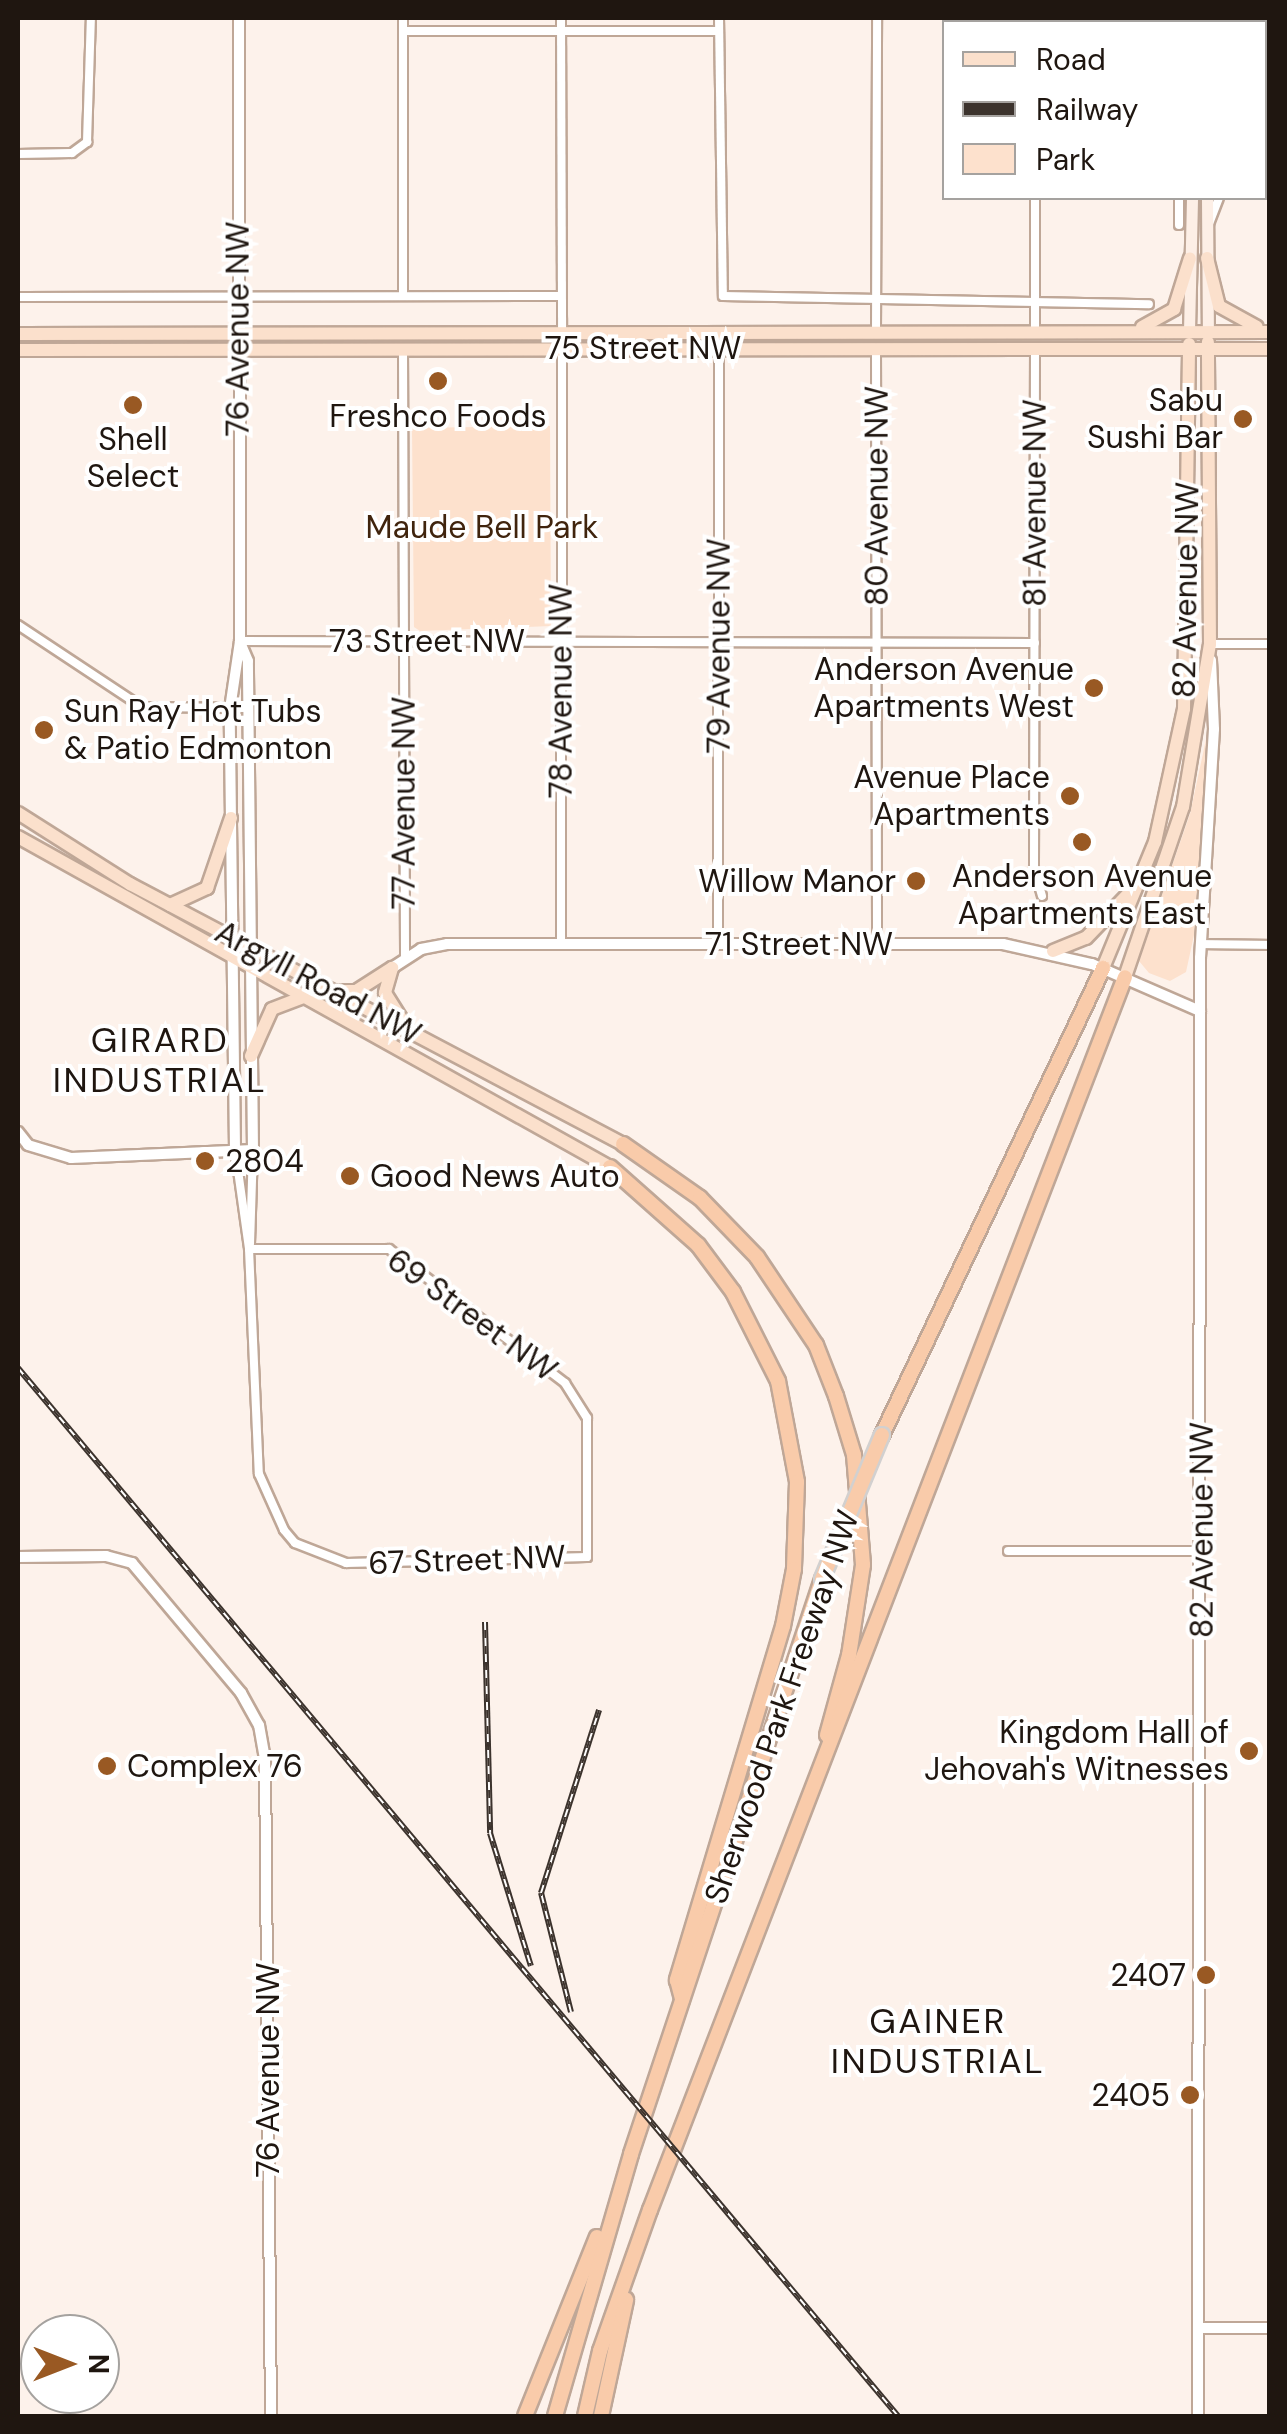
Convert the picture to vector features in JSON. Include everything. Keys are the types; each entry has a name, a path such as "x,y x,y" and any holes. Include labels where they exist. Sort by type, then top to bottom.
{"highway":[{"name":"Sherwood Park Freeway NW","path":"555,2416 632,2154 822,1580 882,1435 1102,968"},
{"name":"Sherwood Park Freeway NW","path":"585,2416 600,2351 650,2210 807,1797 848,1705 1125,978"},
{"path":"624,1144 700,1198 788,1296 823,1362 854,1455 862,1518 856,1610 807,1797"},
{"path":"610,1167 698,1244 733,1292 778,1381 797,1482 794,1569 782,1626 677,1980 682,1999"},
{"path":"525,2416 632,2154"},
{"path":"602,2416 650,2210"}],"main road":[{"name":"82 Avenue NW","path":"1102,968 1141,880 1176,760 1187,681 1192,200"},
{"name":"82 Avenue NW","path":"1125,978 1183,807 1210,644 1206,200"},
{"path":"1114,332 1152,325 1169,314 1184,292 1190,258"},
{"path":"1208,258 1218,306 1234,319 1270,331"},
{"name":"75 Street NW","path":"18,334 1270,331"},
{"name":"75 Street NW","path":"18,350 1270,349"},
{"name":"Argyll Road NW","path":"18,813 170,906 624,1144"},
{"path":"170,906 200,895 214,878 231,818"},
{"name":"Argyll Road NW","path":"18,837 610,1167"},
{"path":"1053,951 1086,938 1141,880"},
{"path":"330,991 356,990 392,968"},
{"path":"392,968 385,993 410,1032"},
{"path":"251,1056 272,1009 304,996"}],"street":[{"path":"18,154 67,154 84,146 90,131 91,18"},
{"name":"76 Avenue NW","path":"239,18 240,641 230,709 230,937 235,1149 250,1249"},
{"path":"402,18 403,296"},
{"name":"78 Avenue NW","path":"561,18 561,944"},
{"path":"402,31 719,30 719,18"},
{"path":"876,18 876,332"},
{"name":"75 Street NW","path":"719,30 724,296 1149,304"},
{"path":"1035,200 1035,331"},
{"path":"1179,200 1179,224"},
{"name":"82 Avenue NW","path":"1207,229 1218,200"},
{"name":"75 Street NW","path":"18,297 562,296"},
{"name":"77 Avenue NW","path":"403,348 404,958"},
{"name":"79 Avenue NW","path":"718,944 719,348"},
{"name":"80 Avenue NW","path":"876,348 877,944"},
{"name":"81 Avenue NW","path":"1034,348 1034,868 1042,896"},
{"path":"18,626 142,707 248,708"},
{"name":"76 Avenue NW","path":"240,641 248,661 248,968 253,1150 250,1249 259,1474 271,1510 295,1543 346,1563"},
{"name":"73 Street NW","path":"240,641 1034,642"},
{"path":"1210,644 1270,644"},
{"name":"82 Avenue NW","path":"1198,2416 1200,1012 1214,729 1210,644"},
{"name":"71 Street NW","path":"392,968 404,958 440,944 877,944 1053,951 1102,968 1200,1012"},
{"path":"1201,944 1270,944"},
{"path":"18,1132 28,1144 71,1158 253,1150"},
{"name":"69 Street NW","path":"250,1249 390,1249 572,1391 587,1418 587,1557"},
{"path":"1008,1551 1202,1551"},
{"name":"76 Avenue NW","path":"18,1558 106,1556 132,1564 241,1692 259,1724 265,1759 271,2416"},
{"name":"67 Street NW","path":"346,1563 587,1557"},
{"path":"1198,2328 1270,2328"}],"green space":[{"name":"Maude Bell Park","path":"550,426 551,626 420,631 414,627 412,428"},
{"path":"1208,730 1194,935 1186,972 1170,981 1149,973 1139,961 1190,814"}],"railway":[{"path":"18,1368 898,2416"},
{"path":"485,1622 490,1833 531,1966"},
{"path":"571,2012 541,1893 599,1710"}],"place":[{"name":"Freshco Foods","path":"438,381"},
{"name":"Shell Select","path":"133,405"},
{"name":"Sabu Sushi Bar","path":"1243,419"},
{"name":"Anderson Avenue Apartments West","path":"1094,688"},
{"name":"Sun Ray Hot Tubs & Patio Edmonton","path":"44,730"},
{"name":"Avenue Place Apartments","path":"1070,796"},
{"name":"Anderson Avenue Apartments East","path":"1082,842"},
{"name":"Willow Manor","path":"916,881"},
{"name":"2804","path":"205,1161"},
{"name":"Good News Auto","path":"350,1176"},
{"name":"Kingdom Hall of Jehovah's Witnesses","path":"1249,1751"},
{"name":"Complex 76","path":"107,1766"},
{"name":"2407","path":"1206,1975"},
{"name":"2405","path":"1190,2095"}],"district":[{"name":"GIRARD INDUSTRIAL","path":"160,1060"},
{"name":"GAINER INDUSTRIAL","path":"938,2041"}]}
